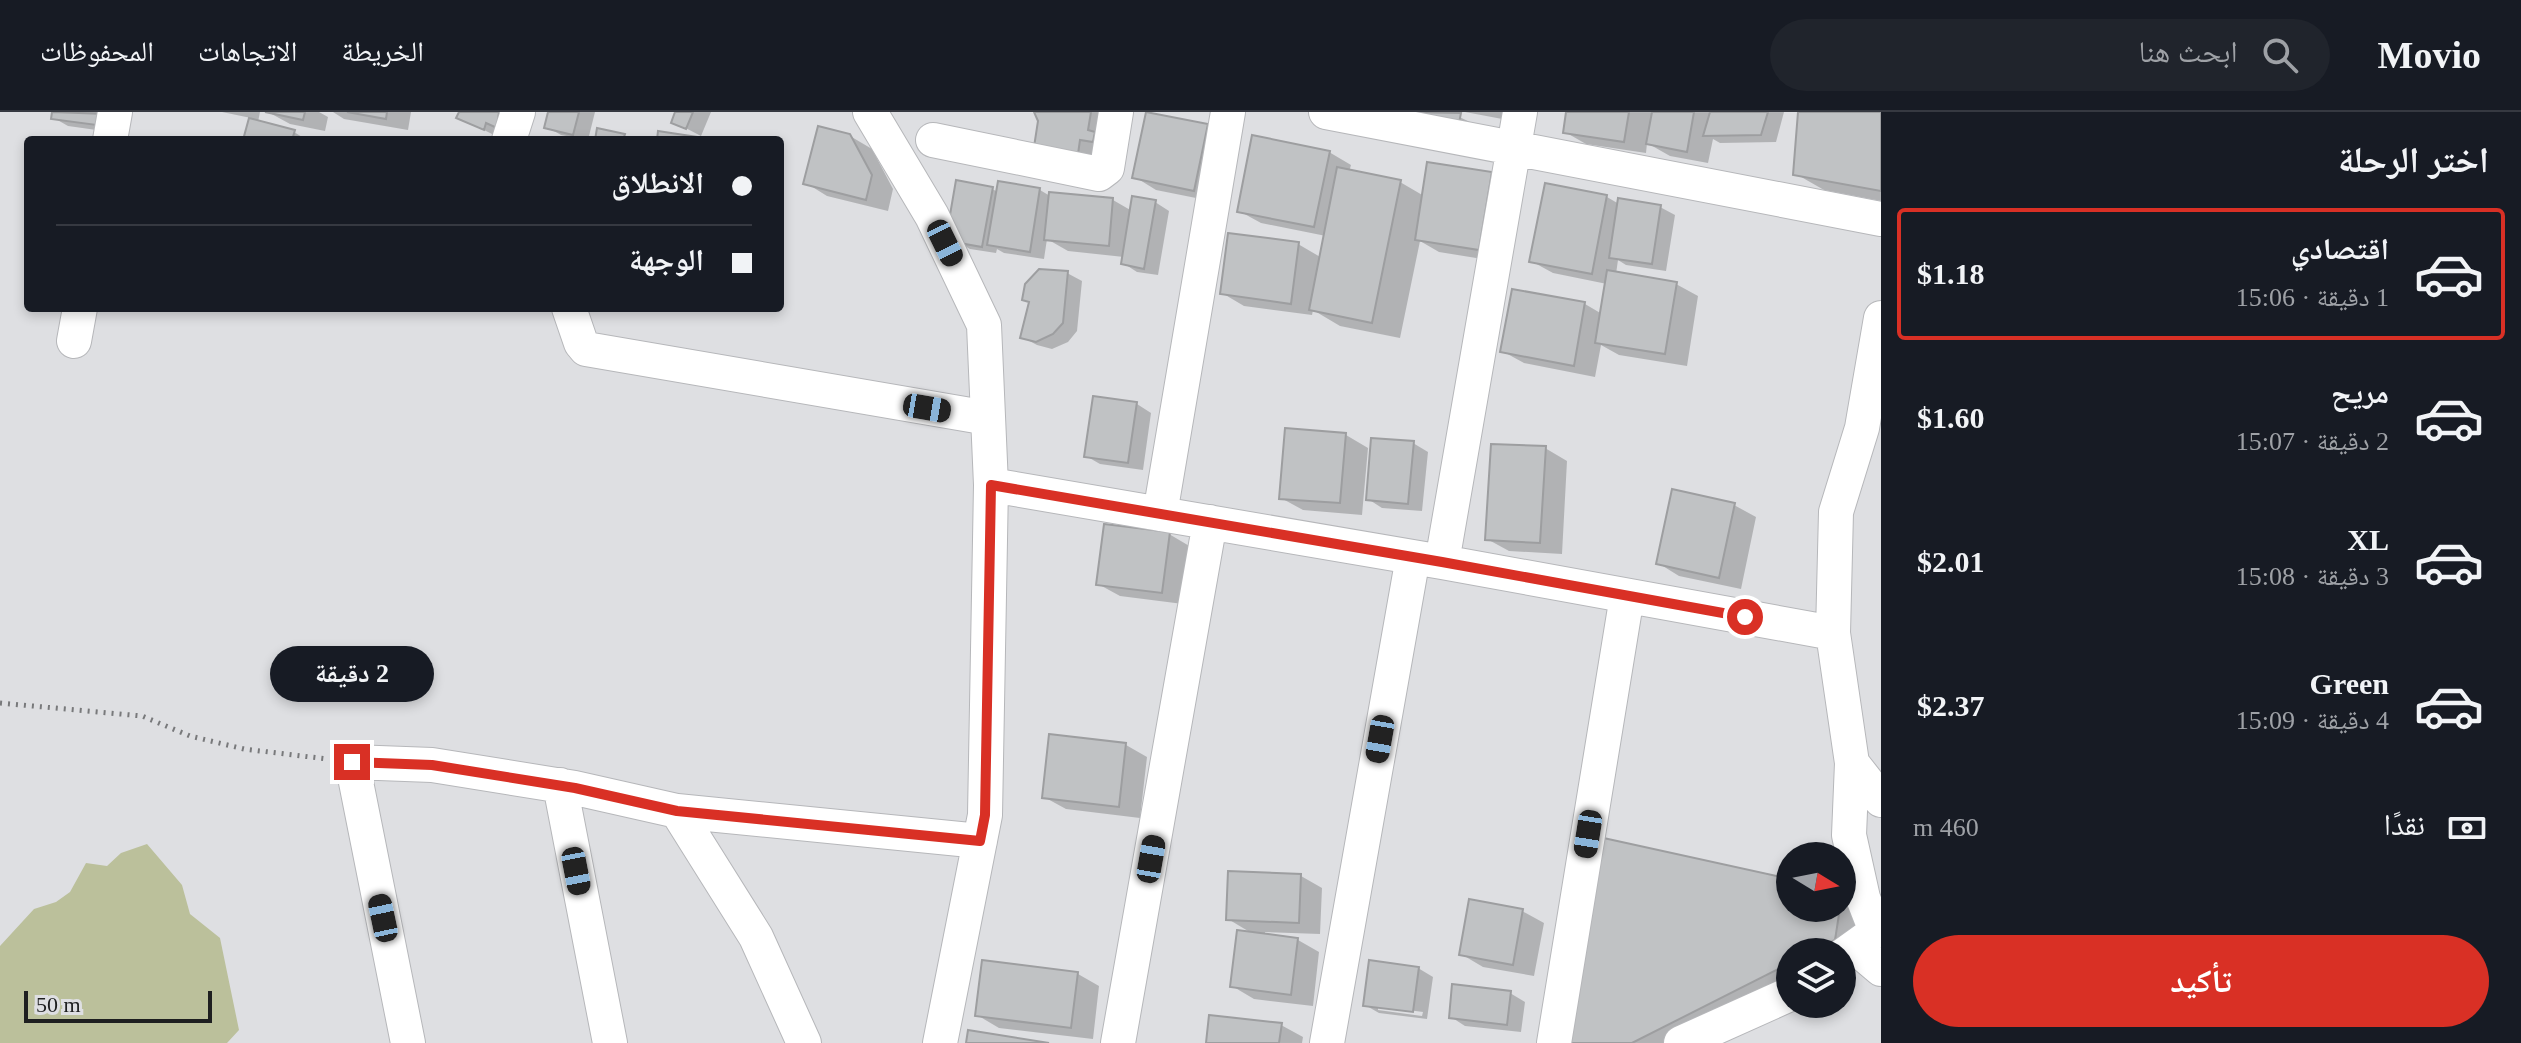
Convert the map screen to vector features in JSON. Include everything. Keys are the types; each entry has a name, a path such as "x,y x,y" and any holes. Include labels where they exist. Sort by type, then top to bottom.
{"street":[{"path":"111,136 115,112"},
{"path":"510,136 518,112"},
{"path":"870,112 932,216 984,325 991,485 985,815 940,1043"},
{"path":"933,140 1099,174 1107,168 1116,112"},
{"path":"1160,514 1228,112"},
{"path":"1326,112 1881,219"},
{"path":"1327,1043 1520,112"},
{"path":"570,312 586,349 988,418"},
{"path":"1879,339 1872,430 1836,512 1833,633 1852,763 1849,835 1863,898 1864,941 1881,969"},
{"path":"991,485 1427,559 1833,633"},
{"path":"1118,1043 1210,522"},
{"path":"1554,1043 1627,596"},
{"path":"408,1043 352,762 432,765 560,785 677,811 980,841"},
{"path":"1852,763 1881,800"},
{"path":"560,785 610,1043"},
{"path":"677,811 756,937 804,1043"},
{"path":"1681,1043 1776,1000"}],"path":[{"path":"0,703 142,716 190,736 244,749 352,762"}],"green space":[{"path":"147,844 182,885 190,914 220,938 239,1030 227,1043 0,1043 0,946 34,909 56,902 70,892 86,863 107,866 121,853"}],"building":[{"path":"52,112 106,114 104,126 51,119"},
{"path":"265,112 305,112 303,120"},
{"path":"347,112 387,112 386,119"},
{"path":"459,112 499,112 497,128 486,123 484,130 456,118"},
{"path":"548,112 579,112 573,135 544,128"},
{"path":"675,112 693,112 686,129 671,123"},
{"path":"1034,112 1091,112 1088,130 1095,132 1093,142 1080,140 1078,154 1034,147 1038,121"},
{"path":"1146,112 1208,124 1194,191 1132,178"},
{"path":"1404,112 1461,113 1457,133"},
{"path":"1566,112 1629,112 1624,142 1563,133"},
{"path":"1652,112 1694,112 1687,152 1646,144"},
{"path":"1710,112 1768,112 1761,135 1703,136"},
{"path":"1798,112 1881,112 1881,191 1793,175"},
{"path":"249,118 295,130 293,136 244,136"},
{"path":"818,126 850,134 872,175 866,200 803,184"},
{"path":"597,128 625,134 624,136 596,136"},
{"path":"658,131 691,136 657,136"},
{"path":"1252,135 1330,151 1314,227 1237,212"},
{"path":"1427,162 1492,172 1479,250 1415,240"},
{"path":"1337,167 1401,180 1372,323 1309,310"},
{"path":"956,180 993,187 982,247 954,242 936,215 950,215"},
{"path":"998,181 1040,188 1030,252 987,245"},
{"path":"1545,183 1607,195 1592,274 1529,262"},
{"path":"1049,192 1113,198 1109,246 1044,240"},
{"path":"1132,196 1156,200 1144,269 1121,264"},
{"path":"1618,198 1661,205 1652,264 1609,258"},
{"path":"1228,233 1299,242 1291,304 1220,294"},
{"path":"1039,269 1068,271 1063,323 1053,334 1036,342 1020,338 1029,302 1022,300 1025,284"},
{"path":"1607,270 1677,282 1665,354 1595,343"},
{"path":"1512,289 1585,302 1574,366 1500,352"},
{"path":"1093,396 1137,402 1128,463 1084,457"},
{"path":"1285,428 1346,433 1340,503 1279,499"},
{"path":"1371,438 1414,441 1408,504 1366,500"},
{"path":"1491,444 1546,446 1540,543 1485,540"},
{"path":"1672,489 1735,503 1719,578 1656,564"},
{"path":"1104,524 1170,532 1162,593 1096,585"},
{"path":"1049,734 1126,743 1119,807 1042,798"},
{"path":"1599,837 1776,876 1776,922 1838,922 1835,938 1776,938 1776,970 1632,1043 1566,1043"},
{"path":"1228,871 1301,874 1299,923 1226,920"},
{"path":"1469,899 1523,909 1513,965 1459,955"},
{"path":"1237,930 1298,938 1291,995 1230,987"},
{"path":"982,960 1078,972 1071,1028 975,1016"},
{"path":"1369,960 1419,967 1413,1012 1363,1006"},
{"path":"1452,984 1511,991 1507,1025 1449,1018"},
{"path":"1209,1015 1282,1023 1279,1043 1206,1043"},
{"path":"968,1030 1049,1043 966,1043"}],"route":[{"path":"352,762 432,765 575,788 677,811 980,841 985,815 992,571 991,485 1745,617"}]}
